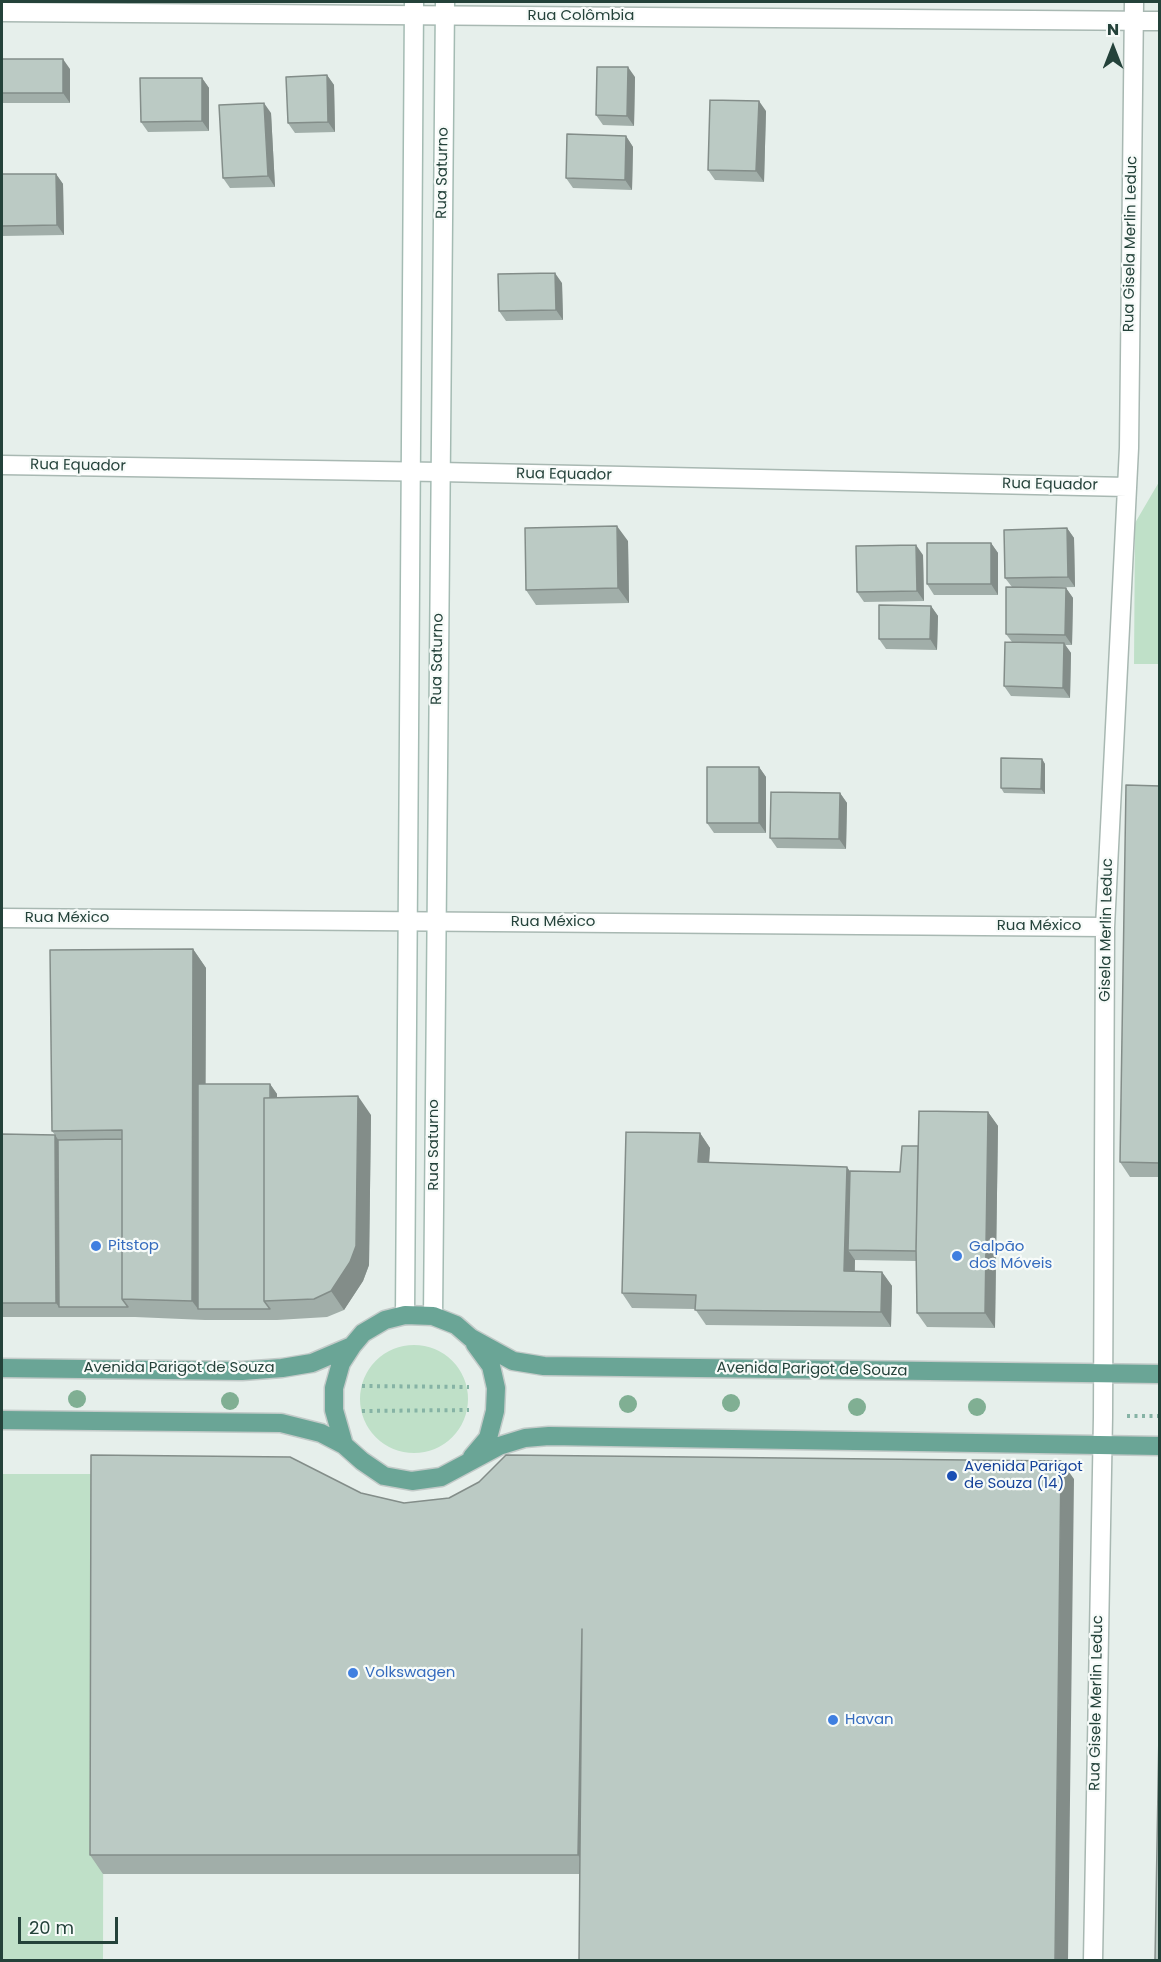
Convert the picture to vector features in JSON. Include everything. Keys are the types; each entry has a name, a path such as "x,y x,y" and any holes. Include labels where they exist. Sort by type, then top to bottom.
{"main road":[{"name":"Avenida Parigot de Souza","path":"344,1445 334,1410 334,1388 341,1363 363,1333 385,1320 405,1315 433,1316 456,1325 471,1338 513,1361 544,1366 1160,1374"},
{"name":"Avenida Parigot de Souza","path":"470,1461 488,1438 495,1411 496,1388 491,1366 471,1338"},
{"name":"Avenida Parigot de Souza","path":"2,1368 252,1370 312,1363 352,1346"},
{"name":"Avenida Parigot de Souza","path":"2,1420 281,1423 321,1433 344,1445 384,1476 412,1481 441,1477 508,1443 525,1438 549,1436 1160,1446"}],"street":[{"name":"Rua Gisela Merlin Leduc","path":"1127,487 1134,2"},
{"name":"Rua Saturno","path":"405,1315 414,8"},
{"name":"Rua Colômbia","path":"2,12 445,8 1160,21"},
{"name":"Rua Saturno","path":"433,1316 445,8"},
{"name":"Rua Equador","path":"2,465 411,471 1127,487"},
{"name":"Gisela Merlin Leduc","path":"1102,1446 1105,927 1127,487"},
{"name":"Rua México","path":"2,918 1105,927"},
{"name":"Rua Gisele Merlin Leduc","path":"1093,1960 1102,1446"}],"green space":[{"path":"1159,482 1159,664 1134,664 1135,523"},
{"path":"414,1345 435,1349 452,1361 464,1378 468,1399 464,1420 452,1437 435,1449 414,1453 393,1449 376,1437 364,1420 360,1399 364,1378 376,1361 393,1349"},
{"path":"2,1474 104,1474 103,1960 2,1960"}],"building":[{"path":"2,59 63,59 63,93 2,93"},
{"path":"597,67 628,67 627,116 596,115"},
{"path":"327,75 328,122 288,123 286,77"},
{"path":"140,78 202,78 202,121 141,122"},
{"path":"710,100 759,101 756,171 708,170"},
{"path":"264,103 268,176 223,178 219,105"},
{"path":"567,134 626,136 625,180 566,178"},
{"path":"2,174 56,174 57,225 2,226"},
{"path":"555,273 556,310 499,311 498,274"},
{"path":"617,526 618,588 526,590 525,528"},
{"path":"1067,528 1068,577 1005,578 1004,530"},
{"path":"927,543 991,543 991,584 927,584"},
{"path":"916,545 917,591 857,592 856,546"},
{"path":"1006,587 1066,588 1065,635 1006,634"},
{"path":"879,605 931,606 930,639 879,639"},
{"path":"1005,642 1064,643 1063,688 1004,686"},
{"path":"1001,758 1042,759 1041,789 1001,788"},
{"path":"707,767 759,767 759,823 707,823"},
{"path":"1126,785 1160,786 1160,1163 1120,1162"},
{"path":"771,792 840,793 839,839 770,838"},
{"path":"193,949 192,1301 122,1299 122,1130 52,1131 50,950"},
{"path":"198,1084 270,1084 270,1098 264,1098 264,1301 270,1309 198,1309"},
{"path":"358,1096 356,1246 350,1262 331,1291 314,1299 264,1301 264,1098"},
{"path":"919,1111 988,1112 985,1313 917,1313"},
{"path":"626,1132 700,1133 698,1162 847,1167 844,1271 882,1272 881,1312 695,1310 696,1295 622,1293"},
{"path":"2,1134 55,1135 56,1303 2,1303"},
{"path":"122,1139 122,1299 128,1307 59,1307 58,1140"},
{"path":"902,1146 918,1146 916,1251 848,1250 850,1171 900,1172"},
{"path":"91,1455 290,1457 361,1493 404,1503 449,1498 479,1482 506,1455 1061,1461 1055,1960 579,1960 582,1629 578,1855 90,1855"},
{"path":"1160,1674 1160,1960 1155,1960"}],"place":[{"name":"Pitstop","path":"96,1246"},
{"name":"Galpão dos Móveis","path":"957,1256"},
{"name":"Avenida Parigot de Souza (14)","path":"952,1476"},
{"name":"Volkswagen","path":"353,1673"},
{"name":"Havan","path":"833,1720"}]}
